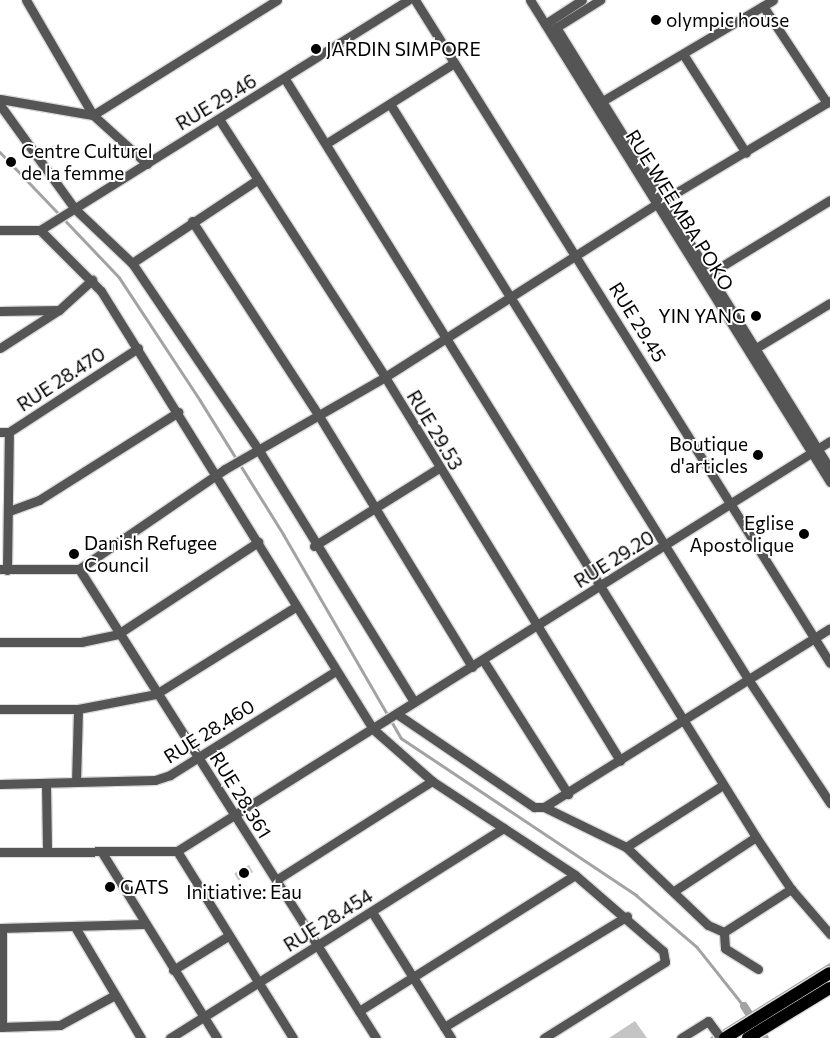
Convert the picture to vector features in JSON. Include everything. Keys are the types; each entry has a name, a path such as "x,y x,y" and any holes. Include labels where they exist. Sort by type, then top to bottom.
{"main road":[{"path":"723,1038 742,1034 768,1018 830,973"},
{"path":"768,1018 830,988"}],"street":[{"path":"26,0 93,115 148,164"},
{"path":"0,99 93,115 277,0"},
{"name":"RUE 29.46","path":"40,230 285,79 408,0"},
{"name":"RUE 29.45","path":"415,0 577,255 830,663"},
{"name":"RUE WEEMBA POKO","path":"530,0 599,103 815,451 830,482"},
{"path":"550,28 582,0"},
{"path":"550,28 600,0"},
{"path":"599,103 773,0"},
{"path":"4,432 9,511 4,569 79,569 225,469 385,377 660,202 746,153 829,102 763,6"},
{"path":"683,54 746,153"},
{"path":"327,143 454,63"},
{"path":"285,79 327,143 602,585 723,785 791,889 830,934"},
{"path":"390,104 667,544 748,679 830,803"},
{"path":"0,105 75,209 132,263 256,451 314,546 414,702"},
{"name":"RUE 29.53","path":"219,119 385,377 620,761"},
{"path":"132,263 192,221 257,180"},
{"path":"706,276 830,200"},
{"path":"192,221 319,416 472,667"},
{"path":"0,230 40,230 92,280 138,348 258,542 334,672 373,729 432,781 575,875 627,916 663,951 665,962 544,1038"},
{"path":"0,348 59,310 92,280"},
{"path":"752,350 830,303"},
{"path":"0,311 59,310"},
{"name":"RUE 28.470","path":"4,432 138,348"},
{"path":"9,511 40,500 178,412"},
{"name":"RUE 29.20","path":"396,715 830,441"},
{"name":"RUE WEEMBA POKO","path":"815,451 830,468"},
{"path":"314,546 439,468"},
{"path":"0,642 81,642 118,634 258,542"},
{"name":"RUE 28.361","path":"79,569 118,634 376,1038"},
{"path":"0,709 78,709 156,694 295,607"},
{"path":"544,807 568,794 830,628"},
{"path":"483,660 568,794"},
{"name":"RUE 28.460","path":"0,784 46,785 76,782 155,780 197,757 334,672"},
{"path":"76,782 78,709"},
{"path":"0,852 177,852 396,715 534,807 544,807 626,847 708,925 724,932"},
{"path":"276,880 432,781"},
{"path":"46,785 48,851"},
{"path":"626,847 723,785"},
{"name":"RUE 28.454","path":"170,1038 503,828"},
{"path":"674,891 756,836"},
{"path":"101,851 143,924 217,1038"},
{"path":"177,852 293,1038"},
{"path":"359,1011 575,875"},
{"path":"724,932 791,889"},
{"path":"372,912 411,978 451,1038"},
{"path":"444,1027 627,916"},
{"path":"113,996 60,1025 1,1027 1,928 143,924"},
{"path":"76,926 113,996 141,1038"},
{"path":"724,932 725,948 758,970"},
{"path":"173,970 228,936"},
{"path":"681,1038 708,1022 723,1038"}],"building":[{"name":"Initiative: Eau","path":"249,865 253,872 238,880 234,874"},
{"path":"635,1021 647,1038 609,1038"}],"waterway":[{"path":"0,152 59,214"},
{"path":"63,218 119,277 200,400 284,535 401,738 636,895 697,947 744,1006"},
{"path":"711,1038 830,964"},
{"path":"744,1006 765,1038"}],"place":[{"name":"olympic house","path":"656,20"},
{"name":"JARDIN SIMPORE","path":"316,49"},
{"name":"Centre Culturel de la femme","path":"11,162"},
{"name":"YIN YANG","path":"756,316"},
{"name":"Boutique d'articles","path":"758,455"},
{"name":"Eglise Apostolique","path":"804,534"},
{"name":"Danish Refugee Council","path":"74,554"},
{"name":"Initiative: Eau","path":"244,873"},
{"name":"GATS","path":"110,887"}]}
